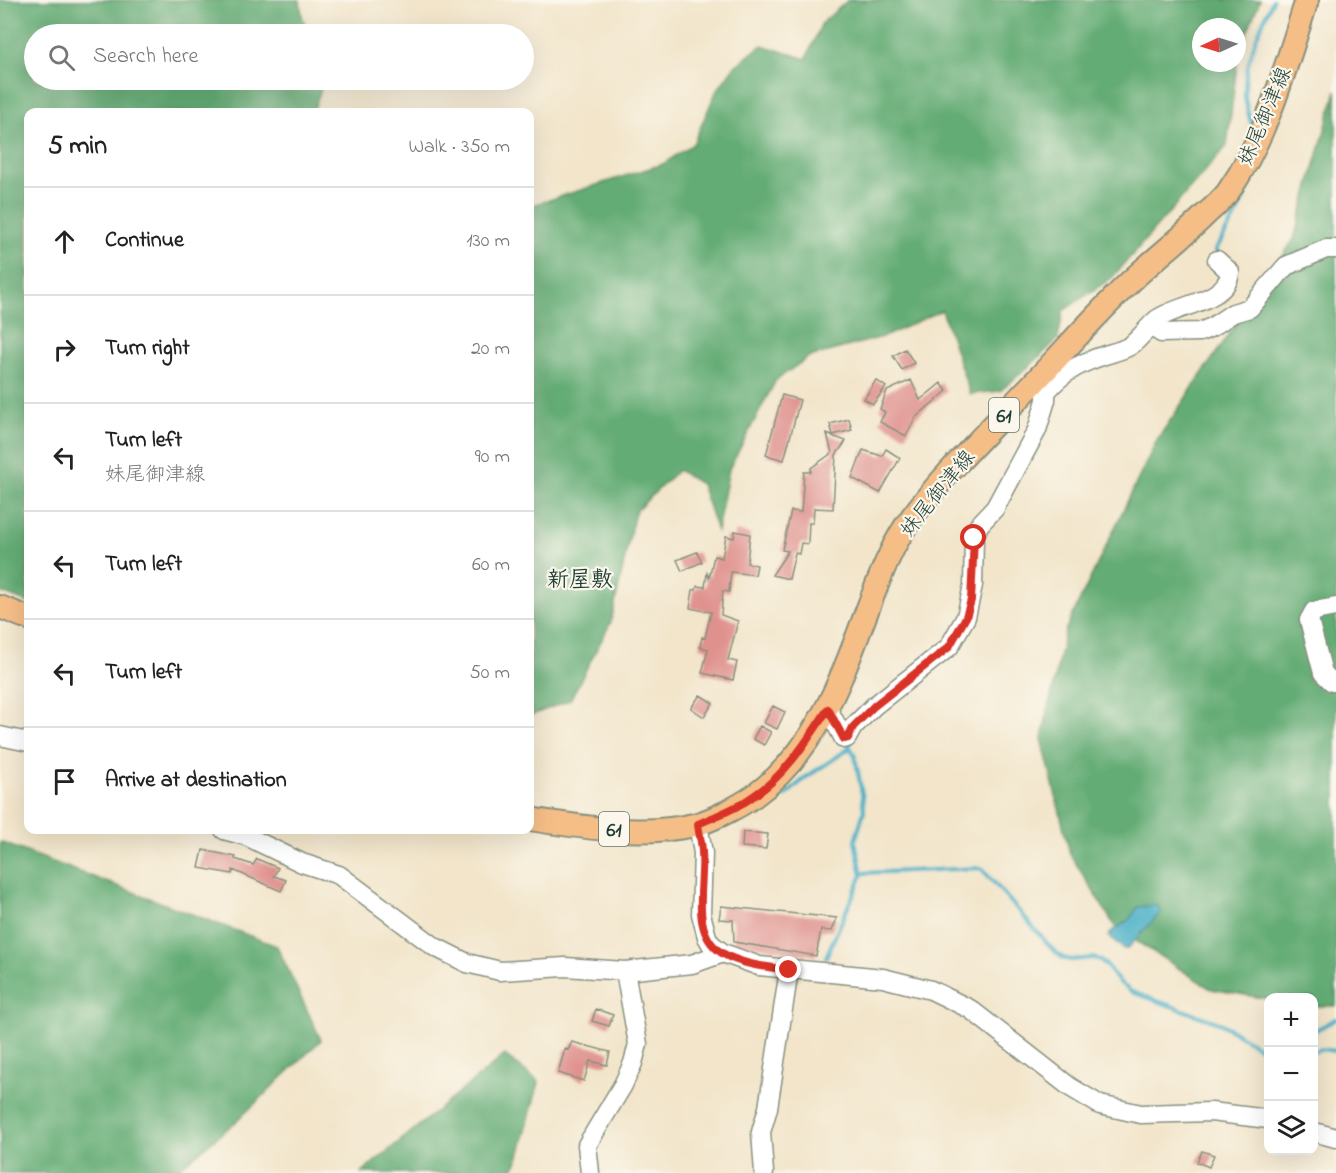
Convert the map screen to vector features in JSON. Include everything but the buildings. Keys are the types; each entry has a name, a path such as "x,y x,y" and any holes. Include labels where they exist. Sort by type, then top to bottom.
{"main road":[{"name":"妹尾御津線","path":"534,819 618,829 677,828 698,824 752,798 774,780 806,742 828,709 880,576 912,517 956,466 1042,385 1133,279 1183,237 1226,194 1261,133 1307,0"},
{"path":"0,607 24,616"}],"street":[{"path":"1156,330 1200,332 1212,327 1233,313 1250,308 1286,266 1326,249 1336,249"},
{"path":"828,709 844,739 848,738 853,727 874,706 949,647 966,617 971,600 974,538 979,525 995,508 1036,430 1046,400 1042,385 1071,368 1128,347 1156,330 1173,310 1205,300 1218,291 1230,278 1230,272 1217,260"},
{"path":"1336,607 1314,611 1309,620 1323,673 1332,682 1336,682"},
{"path":"0,736 24,740"},
{"path":"698,824 703,853 701,914 707,937 711,944 723,954 759,966 883,978 932,990 969,1009 1070,1087 1100,1105 1141,1114 1211,1112 1264,1118"},
{"path":"239,834 302,863 339,875 435,947 467,963 500,971 565,967 625,971 692,964 723,954"},
{"path":"764,1173 761,1132 768,1108 789,970"},
{"path":"590,1173 587,1144 623,1085 633,1063 638,1044 625,971"},
{"path":"1318,1133 1336,1138"}],"green space":[{"path":"0,0 300,0 305,24 24,24 24,90 321,90 314,108 24,108 24,601 0,592"},
{"path":"848,0 1260,0 1246,36 1246,18 1192,18 1192,72 1236,72 1227,146 1112,278 1063,311 1058,339 1000,391 970,394 942,310 886,336 809,357 776,380 729,469 717,531 701,484 678,470 635,512 611,622 570,700 534,714 534,205 663,164 693,144 716,92 734,67 762,45 806,59 822,23"},
{"path":"1336,91 1336,1006 1318,1006 1318,993 1264,993 1264,998 1211,989 1116,928 1070,854 1042,739 1065,631 1157,440 1294,239"},
{"path":"0,842 277,946 321,1040 238,1120 173,1173 0,1173"},
{"path":"505,1055 539,1082 517,1163 509,1173 361,1173"}],"water":[{"path":"1157,905 1161,912 1127,949 1109,936 1112,931 1129,920 1138,907"}],"waterway":[{"path":"1251,123 1245,98 1247,70 1258,34 1273,0"},
{"path":"1218,254 1215,251 1237,213 1260,163"},
{"path":"753,811 767,801 786,795 805,778 847,750 851,742"},
{"path":"826,957 862,875 855,841 864,811 863,799 855,756 850,747"},
{"path":"862,873 981,868 1053,950 1063,958 1100,960 1119,982 1132,992 1222,1024 1264,1050"},
{"path":"1318,1029 1336,1019"},
{"path":"1318,1050 1336,1051"}],"district":[{"name":"新屋敷","path":"580,578"}],"route":[{"path":"789,970 759,966 723,954 711,944 701,914 703,853 698,824 752,798 774,780 806,742 828,709 844,739 848,738 853,727 874,706 949,647 966,617 971,600 974,538"}]}
